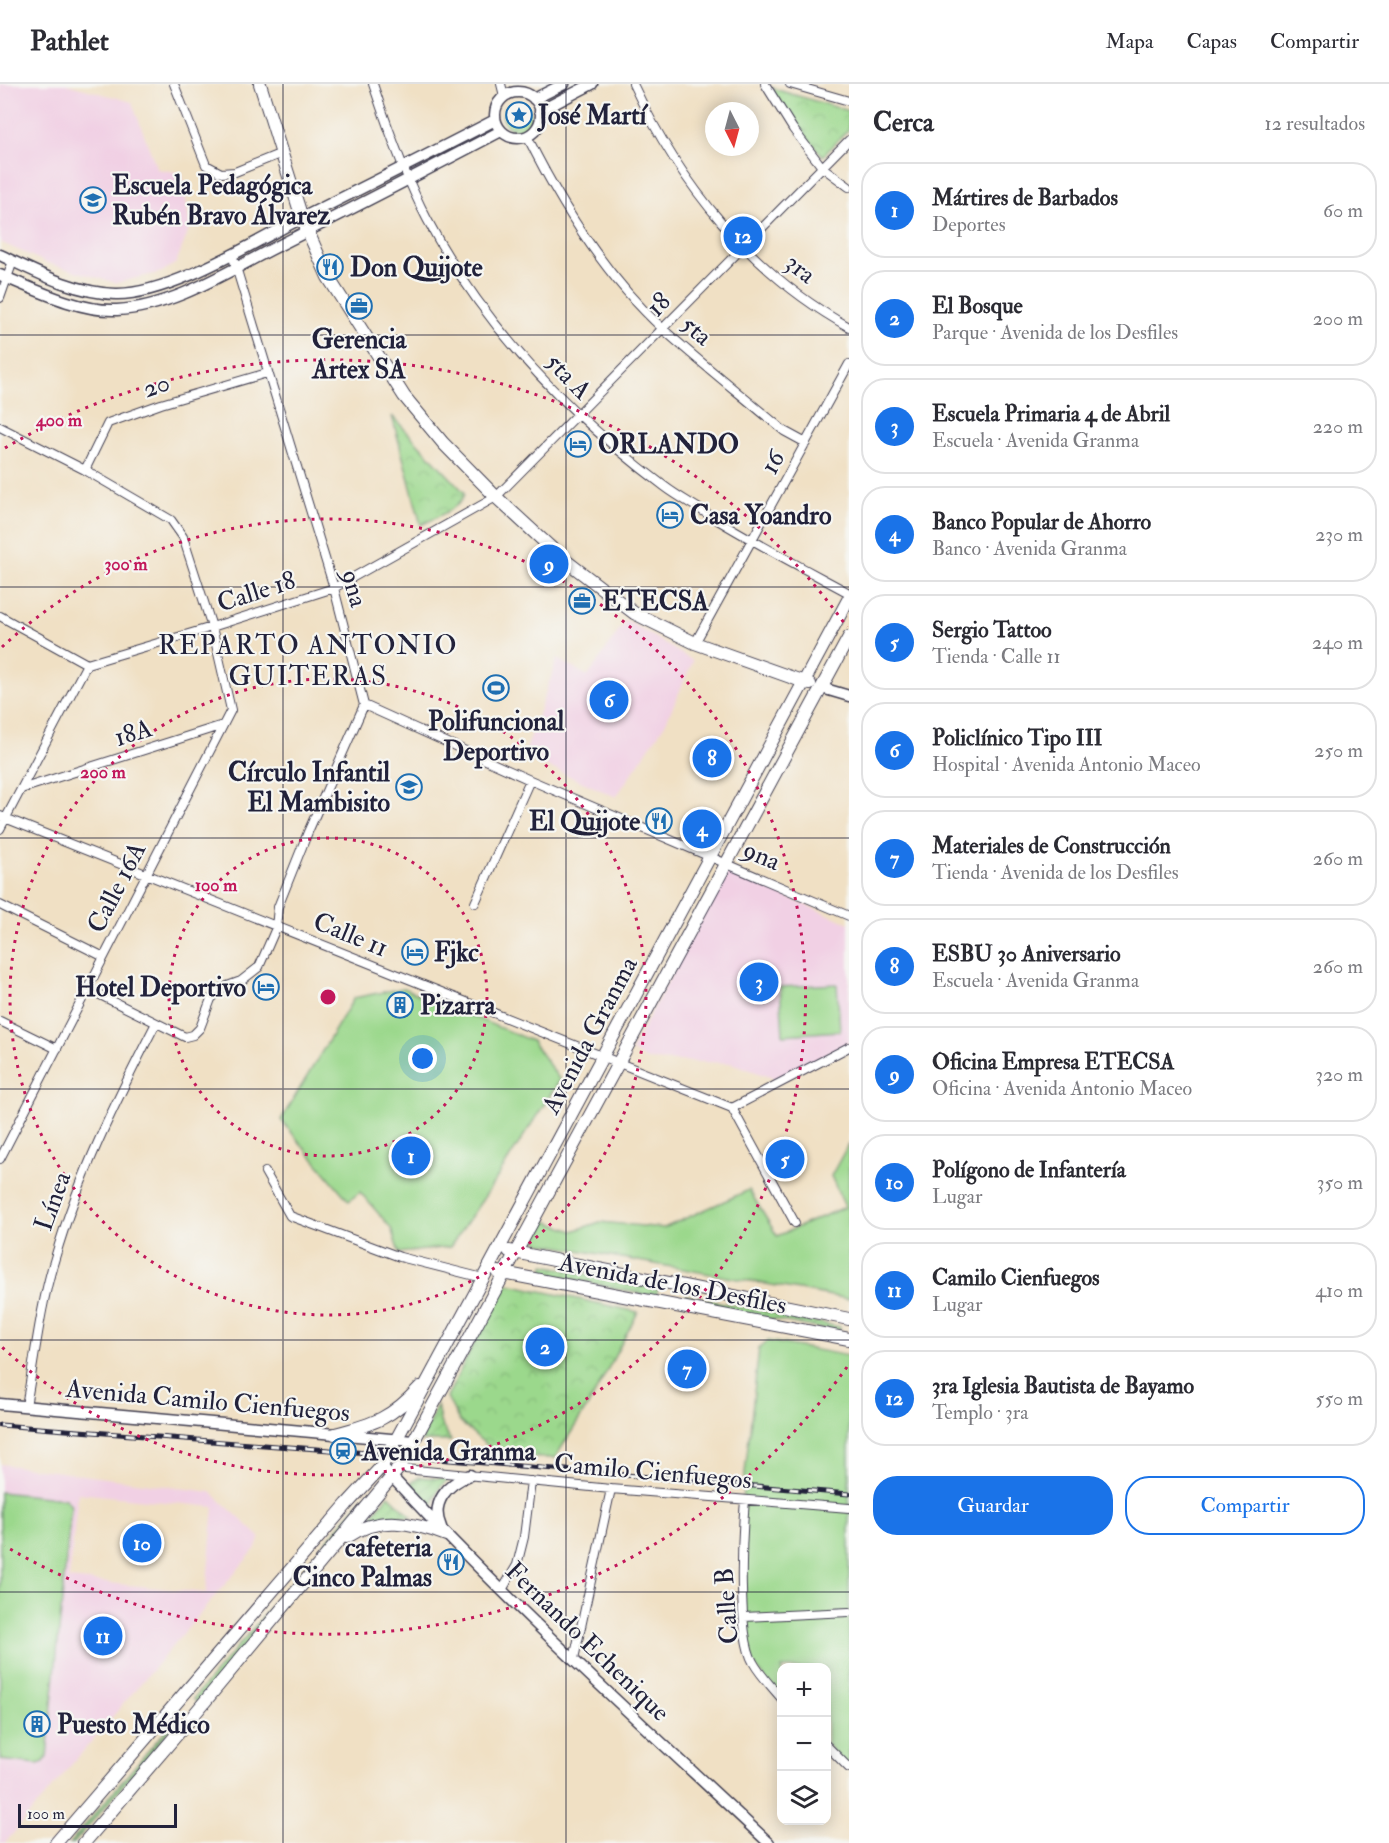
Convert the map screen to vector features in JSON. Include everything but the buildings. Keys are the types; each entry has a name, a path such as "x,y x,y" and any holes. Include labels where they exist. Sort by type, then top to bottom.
{"main road":[{"path":"260,84 302,218 328,277 404,396 443,443 496,497 561,557 634,613 695,643 822,688"},
{"name":"Avenida Granma","path":"56,1843 382,1466 849,598"},
{"name":"Avenida Granma","path":"84,1843 396,1473 849,637"},
{"name":"Avenida de los Desfiles","path":"499,1248 849,1319"},
{"name":"Avenida de los Desfiles","path":"486,1274 504,1274 849,1339"},
{"path":"666,1306 672,1284"},
{"path":"335,1434 372,1425 411,1397 431,1376"},
{"path":"334,1547 358,1530 388,1522 424,1526 446,1535"}],"street":[{"path":"174,84 206,165 221,173 235,172 282,153"},
{"name":"5ta A","path":"373,84 426,218 483,308 522,357 578,415 665,487 752,541 849,593"},
{"path":"501,84 504,96"},
{"path":"534,99 564,84"},
{"path":"540,111 592,84"},
{"name":"3ra","path":"633,84 651,123 684,175 743,247 795,292 849,327"},
{"path":"765,84 793,129 822,167 849,187"},
{"path":"790,84 849,101"},
{"path":"517,92 534,99 540,111 538,126 527,136 516,138 501,131 495,120 495,110 504,96 517,92"},
{"path":"0,255 36,272 92,292 118,294 155,288 232,254 495,120"},
{"path":"4,276 69,302 93,308 116,310 150,305 206,283 501,131"},
{"name":"5ta","path":"527,136 578,228 620,283 663,330 784,431 806,443"},
{"name":"18","path":"496,497 849,140"},
{"name":"9na","path":"232,254 334,588 364,705 530,780 849,916"},
{"path":"0,298 4,276 13,261"},
{"name":"16","path":"695,643 849,364"},
{"name":"20","path":"85,470 108,423 161,404 267,373"},
{"name":"Calle 16A","path":"0,427 85,470 171,520 183,537 212,627 231,710 0,1159"},
{"name":"Calle 18","path":"87,664 334,588 496,497"},
{"path":"0,616 87,664 21,789 3,817 0,829"},
{"path":"822,688 849,696"},
{"path":"88,989 185,1037 193,1035 200,1028 211,999 222,988 241,981 259,967 276,928 278,907 308,832 364,705"},
{"name":"18A","path":"21,789 223,725"},
{"path":"476,903 530,780"},
{"name":"Calle 11","path":"3,817 147,873 276,928 732,1108"},
{"path":"0,905 104,957"},
{"path":"0,1021 57,1049"},
{"name":"Línea","path":"26,1406 54,1260 72,1203 112,1110 156,1023"},
{"path":"795,1223 732,1108 849,1047"},
{"path":"265,1172 290,1216 400,1257 486,1274"},
{"name":"Avenida Camilo Cienfuegos","path":"0,1404 413,1441"},
{"name":"Fernando Echenique","path":"382,1466 396,1473 446,1535 502,1590 769,1843"},
{"name":"Camilo Cienfuegos","path":"396,1473 470,1475 849,1508"},
{"path":"446,1535 438,1518 440,1498 452,1484 470,1475"},
{"path":"502,1590 517,1565 524,1537 531,1481"},
{"path":"573,1659 611,1489"},
{"name":"Calle B","path":"744,1500 745,1638 752,1662 777,1693"},
{"path":"744,1617 849,1612"},
{"path":"831,1749 849,1768"}],"shaded area":[{"name":"Escuela Pedagógica Rubén Bravo Álvarez","path":"0,84 66,84 132,102 157,169 182,173 190,227 176,263 162,272 116,283 47,263 0,242"},
{"path":"626,620 693,661 665,724 616,797 524,756 557,659 588,676"},
{"path":"726,872 849,923 849,1042 778,1080 731,1063 647,1060 631,1051"},
{"path":"0,1464 211,1492 260,1537 256,1548 5,1843 0,1843","holes":["78,1493 214,1507 206,1593 69,1579"]}],"green space":[{"path":"771,88 849,111 849,129 823,156 796,125"},
{"path":"517,102 527,106 531,116 527,126 517,130 507,126 503,116 507,106"},
{"path":"392,416 464,492 460,502 454,507 421,525"},
{"path":"837,984 840,1031 783,1035 780,987"},
{"path":"403,988 532,1041 560,1080 450,1247 399,1253 391,1228 360,1192 349,1201 281,1120 354,998"},
{"path":"849,1143 849,1299 539,1243 533,1237 543,1220 573,1231 600,1222 664,1228 749,1190 777,1236 845,1207 831,1176"},
{"path":"544,1265 658,1289 656,1297 543,1273"},
{"path":"504,1283 638,1312 592,1399 555,1458 504,1457 459,1421 447,1397"},
{"path":"685,1295 840,1327 839,1332 683,1302"},
{"path":"768,1341 849,1356 849,1768 831,1749 831,1663 777,1663 777,1694 752,1662 744,1617 742,1500 759,1348"},
{"path":"437,1405 440,1422 451,1441 421,1441"},
{"path":"419,1477 449,1479 436,1495 432,1515 410,1491 411,1483"},
{"path":"0,1492 66,1499 71,1506 47,1757 44,1762 38,1764 0,1760"},
{"path":"389,1495 412,1517 395,1516 372,1520 370,1518"},
{"path":"365,1496 369,1499 197,1703 193,1699"},
{"path":"176,1718 178,1721 74,1843 70,1843"}],"railway":[{"path":"0,1425 343,1451 849,1494"}],"place":[{"name":"José Martí","path":"519,115"},
{"name":"Escuela Pedagógica Rubén Bravo Álvarez","path":"93,200"},
{"name":"3ra Iglesia Bautista de Bayamo","path":"743,236"},
{"name":"Don Quijote","path":"330,267"},
{"name":"Gerencia Artex SA","path":"359,306"},
{"name":"ORLANDO","path":"578,444"},
{"name":"Casa Yoandro","path":"670,515"},
{"name":"Oficina Empresa ETECSA","path":"549,564"},
{"name":"ETECSA","path":"582,601"},
{"name":"Polifuncional Deportivo","path":"496,688"},
{"name":"Policlínico Tipo III","path":"609,700"},
{"name":"ESBU 30 Aniversario","path":"712,758"},
{"name":"Círculo Infantil El Mambisito","path":"409,787"},
{"name":"El Quijote","path":"659,821"},
{"name":"Banco Popular de Ahorro","path":"702,829"},
{"name":"Fjkc","path":"415,952"},
{"name":"Escuela Primaria 4 de Abril","path":"759,982"},
{"name":"Hotel Deportivo","path":"266,987"},
{"name":"Pizarra","path":"400,1005"},
{"name":"Mártires de Barbados","path":"411,1156"},
{"name":"Sergio Tattoo","path":"785,1159"},
{"name":"El Bosque","path":"545,1347"},
{"name":"Materiales de Construcción","path":"687,1369"},
{"name":"Avenida Granma","path":"343,1451"},
{"name":"Polígono de Infantería","path":"142,1543"},
{"name":"cafeteria Cinco Palmas","path":"451,1562"},
{"name":"Camilo Cienfuegos","path":"103,1636"},
{"name":"Puesto Médico","path":"37,1724"}],"district":[{"name":"REPARTO ANTONIO GUITERAS","path":"308,660"}]}
